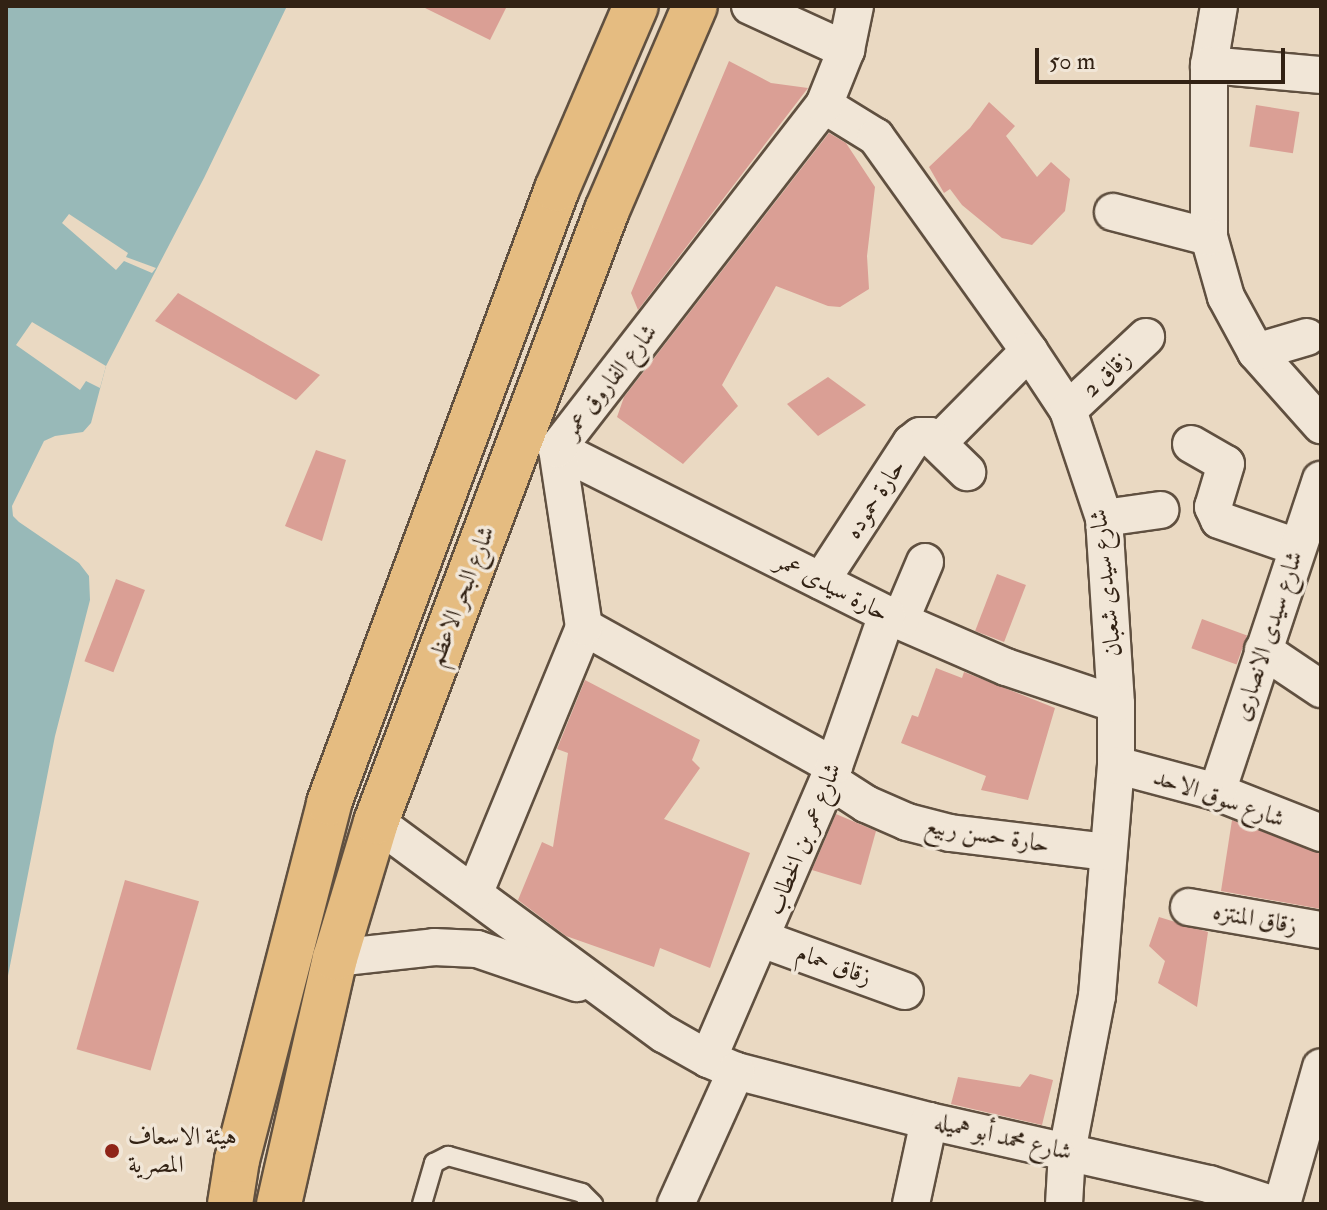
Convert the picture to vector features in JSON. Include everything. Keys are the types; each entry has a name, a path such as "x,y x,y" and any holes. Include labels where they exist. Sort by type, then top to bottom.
{"main road":[{"path":"230,1204 237,1160 329,803 557,189 636,6"},
{"name":"شارع البحر الاعظم","path":"279,1204 335,958 376,822 607,210 695,6"}],"street":[{"path":"750,6 846,50 855,6"},
{"path":"1219,6 1209,65 1209,237 1226,297 1256,352 1321,425"},
{"name":"شارع الفاروق عمر","path":"584,627 557,449 824,105 846,50"},
{"path":"1209,65 1321,75"},
{"name":"شارع سيدى شعبان","path":"824,105 876,137 1029,351 1068,410 1104,518 1116,704 1116,765 1097,996 1067,1152 1064,1204"},
{"path":"1113,212 1209,237"},
{"name":"زقاق 2","path":"1068,410 1146,337"},
{"path":"1256,352 1307,337"},
{"path":"967,472 939,442 1029,351"},
{"name":"حارة حموده","path":"821,581 911,443 920,436 939,442"},
{"path":"1191,444 1226,464 1213,507 1219,520 1297,547"},
{"name":"حارة سيدى عمر","path":"557,449 894,618 1006,667 1116,704"},
{"name":"شارع سيدى الانصارى","path":"1217,792 1320,485"},
{"path":"1104,518 1160,510"},
{"name":"شارع عمر بن الخطاب","path":"722,1065 762,939 894,618 925,562"},
{"path":"475,892 584,627"},
{"name":"حارة حسن ربيع","path":"584,627 832,773 866,804 907,822 950,833 1108,852"},
{"path":"1263,650 1321,689"},
{"name":"شارع سوق الاحد","path":"1116,765 1217,792 1321,833"},
{"name":"شارع محمد أبو هميله","path":"376,822 664,1034 722,1065 929,1121 1209,1184 1271,1204"},
{"name":"زقاق المنتزه","path":"1189,907 1321,930"},
{"name":"زقاق حمام","path":"762,939 905,991"},
{"name":"شارع محمد أبو هميله","path":"335,958 434,947 477,949 612,996"},
{"path":"676,1204 722,1065"},
{"path":"1282,1204 1321,1067"},
{"path":"911,1204 929,1121"}],"lane":[{"path":"422,1204 434,1163 448,1156 582,1193 593,1204"}],"water":[{"path":"6,6 287,6 204,178 106,366 91,423 83,432 44,441 12,506 13,516 19,522 79,563 89,576 90,600 55,736 6,986"}],"pier":[{"path":"69,214 128,253 126,257 156,268 152,273 124,261 116,270 62,223"},
{"path":"32,322 106,366 100,388 86,381 80,390 16,345"}],"building":[{"path":"421,6 507,6 490,40"},
{"path":"729,61 771,83 808,88 638,310 631,293"},
{"path":"989,102 1015,126 1006,136 1037,177 1051,162 1070,179 1065,211 1032,245 1002,238 962,205 950,189 944,193 929,167 970,128"},
{"path":"1256,105 1299,112 1293,153 1249,146"},
{"path":"829,133 846,143 875,187 867,256 869,289 840,307 828,306 776,286 722,385 738,406 683,464 617,417 624,397"},
{"path":"178,293 320,375 296,400 155,321"},
{"path":"828,377 866,405 818,436 787,404"},
{"path":"316,450 346,460 322,541 285,526"},
{"path":"997,574 1026,585 1004,642 975,631"},
{"path":"116,579 145,590 113,672 84,661"},
{"path":"1202,619 1247,635 1237,665 1191,648"},
{"path":"936,668 962,678 964,672 1055,708 1028,800 981,790 986,776 901,743 912,715 918,717"},
{"path":"585,680 700,740 692,760 700,768 664,819 750,853 710,968 660,948 654,967 566,936 518,900 542,842 553,847 568,753 557,749"},
{"path":"836,814 876,831 861,885 812,870"},
{"path":"1232,820 1321,854 1321,909 1221,891"},
{"path":"125,880 199,901 151,1070 76,1049"},
{"path":"1159,917 1208,932 1197,1007 1158,983 1165,961 1149,946"},
{"path":"1030,1074 1053,1080 1042,1125 951,1104 958,1077 1020,1087"}],"place":[{"name":"هيئة الاسعاف المصرية","path":"112,1151"}]}
